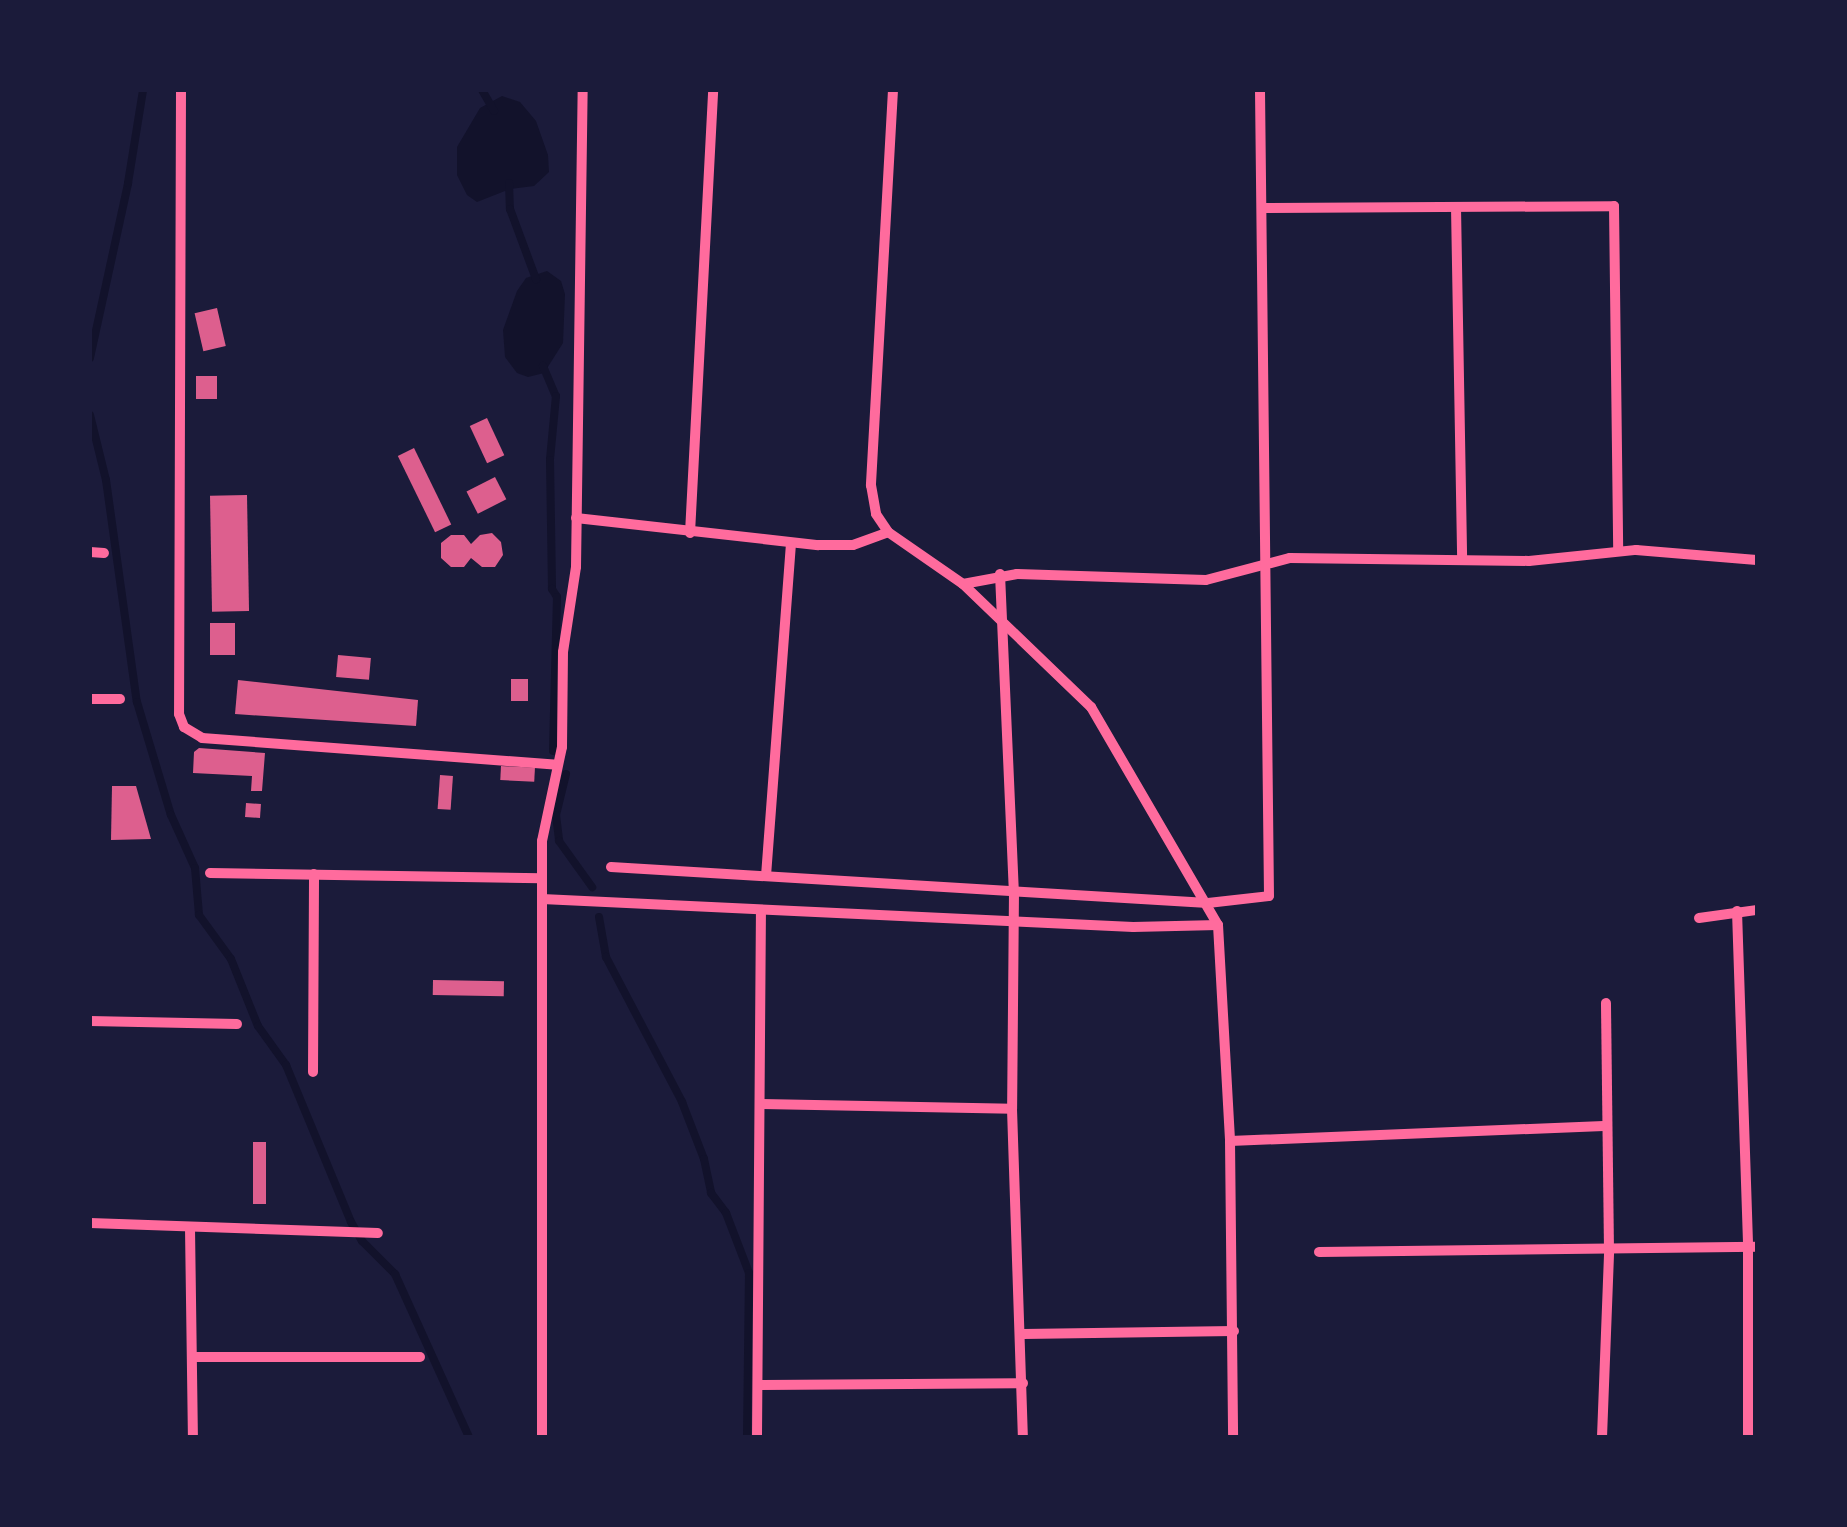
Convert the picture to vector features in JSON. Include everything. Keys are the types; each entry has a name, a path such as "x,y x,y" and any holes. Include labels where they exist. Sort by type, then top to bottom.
{"street":[{"path":"181,90 180,714 184,728 202,738 556,765"},
{"path":"542,1437 542,841 563,731 563,652 576,567 583,90"},
{"path":"690,534 713,90"},
{"path":"893,90 871,485 876,514 888,532 962,584 1091,707 1218,925 1230,1141 1233,1437"},
{"path":"610,867 1208,903 1268,896 1260,90"},
{"path":"1262,208 1614,206 1618,550"},
{"path":"1456,207 1462,558"},
{"path":"576,518 791,543 852,545 888,532"},
{"path":"766,876 791,543"},
{"path":"962,584 1000,574 1206,580 1290,558 1528,561 1618,550 1757,560"},
{"path":"90,552 104,552"},
{"path":"1000,574 1014,892 1012,1109 1023,1334 1023,1437"},
{"path":"90,700 120,698"},
{"path":"210,873 542,878"},
{"path":"313,1072 314,874"},
{"path":"542,899 1133,926 1218,925"},
{"path":"757,1437 761,910"},
{"path":"1699,918 1757,910"},
{"path":"1738,911 1752,1246 1748,1437"},
{"path":"1602,1437 1609,1251 1604,1126 1606,1003"},
{"path":"90,1021 237,1024"},
{"path":"762,1104 1012,1109"},
{"path":"1230,1141 1604,1126"},
{"path":"90,1223 378,1233"},
{"path":"190,1228 192,1437"},
{"path":"1319,1252 1609,1251 1752,1246"},
{"path":"1023,1334 1234,1332"},
{"path":"192,1357 420,1357"},
{"path":"758,1385 1023,1382"}],"shaded area":[{"path":"502,96 520,102 536,121 548,155 549,172 534,186 510,189 477,202 467,195 457,175 457,147 480,108"},
{"path":"547,271 561,281 565,294 563,343 544,373 528,377 517,373 505,357 503,330 526,278"}],"building":[{"path":"217,308 226,346 203,351 195,313"},
{"path":"196,376 217,376 217,399 196,399"},
{"path":"487,418 504,455 487,463 470,426"},
{"path":"414,448 451,524 435,532 398,456"},
{"path":"495,477 506,499 478,514 466,492"},
{"path":"247,495 249,611 212,612 210,496"},
{"path":"492,533 501,542 503,555 495,567 482,567 471,558 464,567 451,567 441,558 441,543 451,535 464,535 471,544 480,535"},
{"path":"210,623 235,623 235,655 210,655"},
{"path":"338,655 371,658 369,680 336,677"},
{"path":"511,679 528,679 528,701 511,701"},
{"path":"238,680 418,700 416,726 235,714"},
{"path":"199,748 265,753 262,791 251,791 252,776 193,773 194,752"},
{"path":"501,766 535,768 534,782 500,780"},
{"path":"440,775 453,776 451,810 438,809"},
{"path":"112,786 136,786 151,839 111,840"},
{"path":"246,803 261,804 260,818 245,817"},
{"path":"433,980 504,981 504,996 433,995"},
{"path":"253,1142 266,1142 266,1204 253,1204"}],"waterway":[{"path":"90,358 128,183 143,90"},
{"path":"482,90 494,111"},
{"path":"509,183 510,209 536,279"},
{"path":"543,366 556,396 550,460 552,589 557,597 553,751"},
{"path":"90,415 106,480 137,702 171,815 195,868 199,915 231,959 258,1026 286,1065 351,1222 362,1241 395,1274 469,1437"},
{"path":"566,774 556,815 559,841 592,887"},
{"path":"599,917 606,957 682,1102 704,1159 711,1193 726,1213 749,1273 747,1437"}]}
